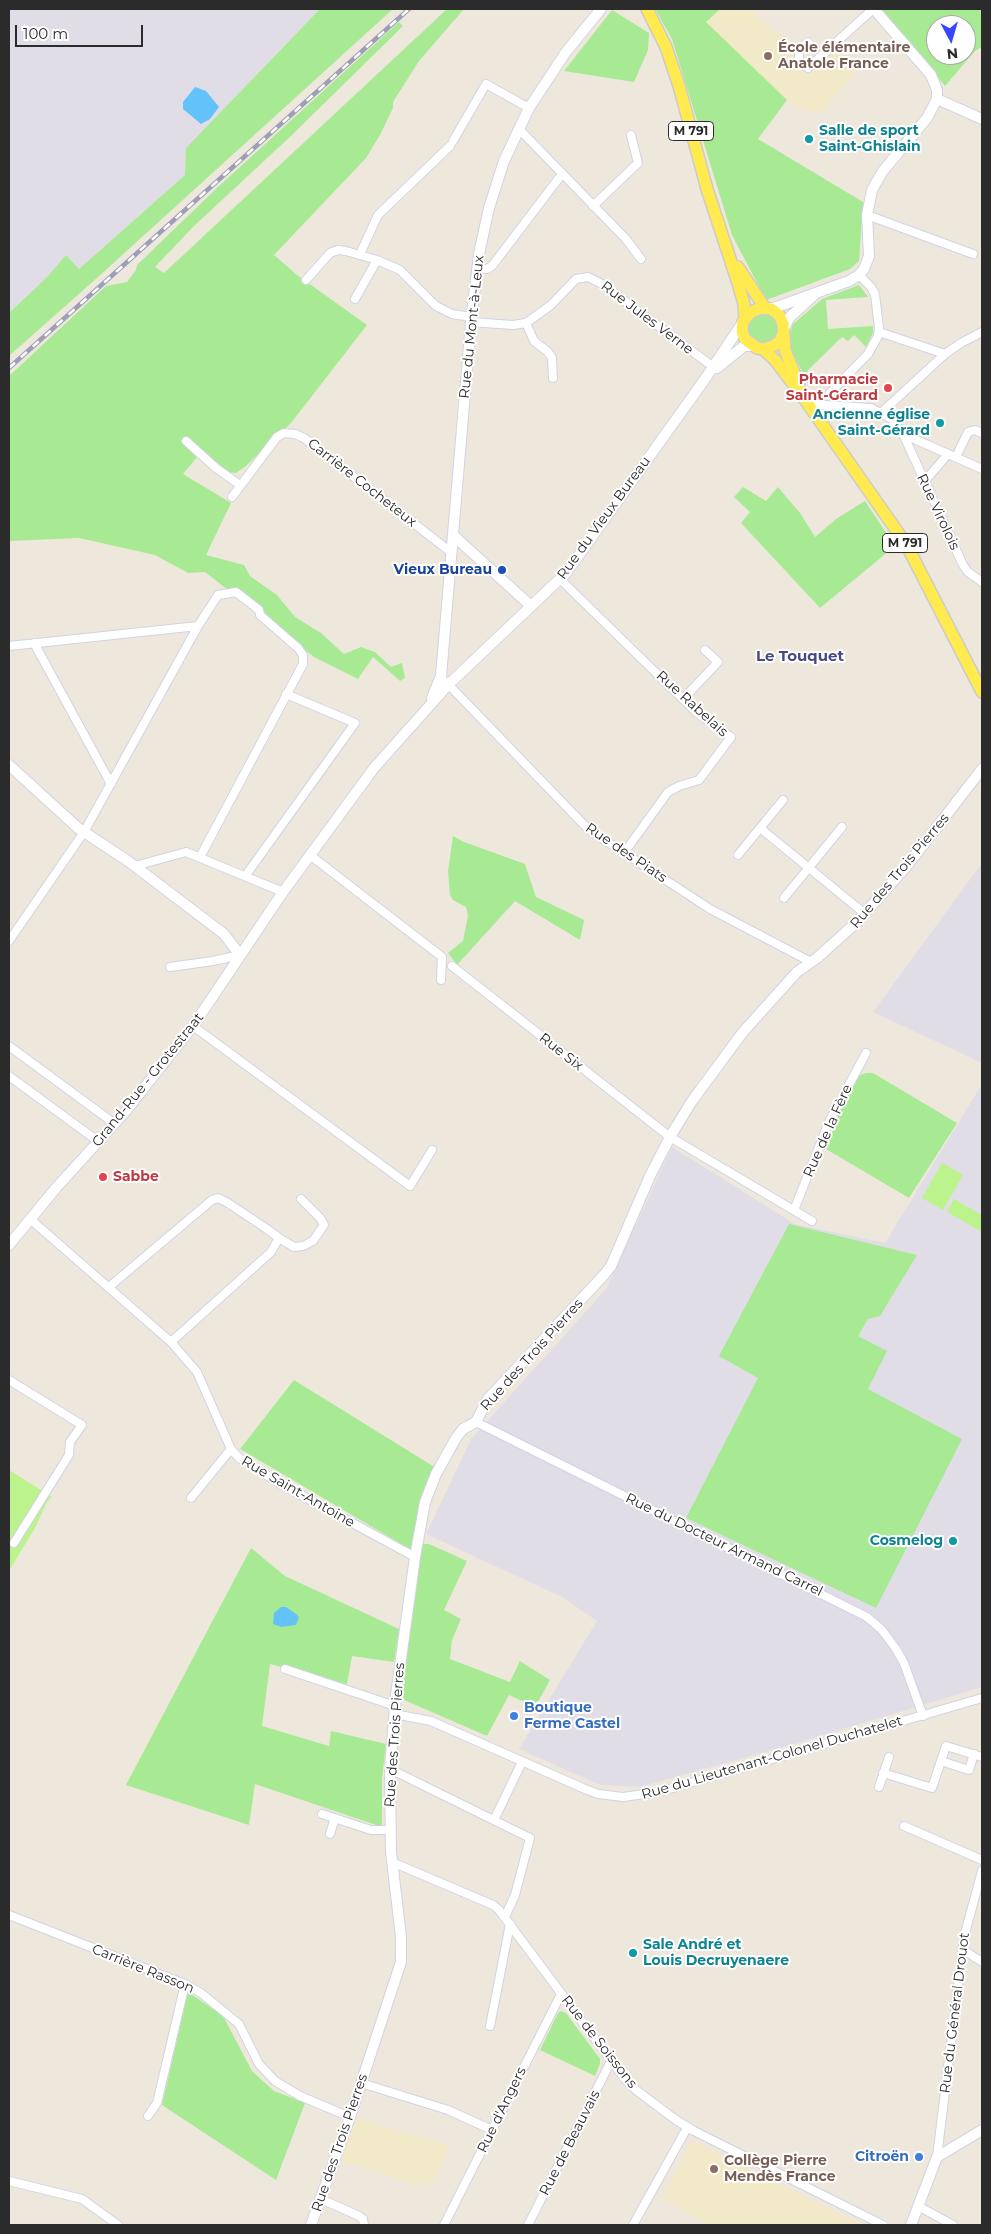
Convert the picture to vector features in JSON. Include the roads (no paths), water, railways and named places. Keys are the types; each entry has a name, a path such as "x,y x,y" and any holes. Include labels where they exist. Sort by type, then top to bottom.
{"main road":[{"name":"M 791","path":"647,9 662,39 674,70 712,205 730,255 742,298 744,321"},
{"name":"M 791","path":"730,255 757,299 767,308"},
{"path":"767,308 779,315 784,331 777,344 758,348 744,336 744,321 752,311 767,308"},
{"name":"M 791","path":"784,331 786,354 808,404"},
{"name":"M 791","path":"758,348 775,360 906,544 982,692"}],"street":[{"name":"Rue du Mont-à-Leux","path":"426,709 437,689 441,676 471,320 478,268 492,195 504,161 530,108 566,52 601,9"},
{"path":"767,308 777,307 821,291 859,275 864,269 869,256 867,215 870,198 876,182 927,118 937,99 938,90 931,75 873,9 808,68 799,59 799,50 808,42"},
{"path":"360,254 378,215 451,143 486,84 530,108"},
{"path":"937,99 982,119"},
{"path":"519,129 631,244 641,259"},
{"path":"593,206 638,163 631,135"},
{"path":"478,268 487,269 492,266 562,174"},
{"path":"867,215 973,254"},
{"name":"Rue Jules Verne","path":"306,280 324,257 334,251 360,254 400,270 436,306 452,314 471,320 513,325 526,322 551,305 576,280 588,277 602,284 714,368"},
{"path":"354,299 377,260"},
{"path":"830,393 872,350 879,332 875,294 859,275"},
{"path":"784,331 786,322 796,310 821,291"},
{"name":"Rue du Vieux Bureau","path":"426,709 560,579 714,368 744,321"},
{"path":"526,322 534,341 548,352 552,358 553,378"},
{"path":"879,332 945,354"},
{"path":"882,412 945,354 961,342 982,332"},
{"name":"Rue du Vieux Bureau","path":"714,368 746,346 758,348"},
{"path":"808,404 864,407 882,412 892,419 903,434 982,469"},
{"path":"924,482 952,456 968,432 975,430 982,432"},
{"name":"Carrière Cocheteux","path":"232,497 277,436 284,433 295,434 304,438 452,553"},
{"name":"Rue Virolois","path":"903,434 963,565 968,572 982,582"},
{"path":"186,442 216,468 240,485"},
{"path":"454,536 531,606"},
{"name":"Rue Rabelais","path":"560,579 683,699 708,721 731,737 699,780 679,786 668,792 624,852"},
{"path":"9,941 84,832 198,626 218,595 236,592 298,648 303,655 303,664 200,857"},
{"path":"9,646 198,626"},
{"path":"34,643 111,784"},
{"path":"683,699 718,662 705,650"},
{"path":"441,676 448,686"},
{"name":"Rue des Piats","path":"448,686 580,822 710,908 811,962"},
{"path":"246,875 355,723 286,694"},
{"name":"Grand-Rue - Grotestraat","path":"9,1245 115,1124 193,1026 283,892 371,772 426,709"},
{"path":"9,765 84,832 135,866 224,934 240,955 170,967"},
{"name":"Rue des Trois Pierres","path":"311,2225 350,2117 401,1962 401,1937 390,1830 390,1769 394,1710 415,1557 425,1502 436,1474 456,1438 464,1429 476,1422 487,1400 596,1286 608,1271 670,1138 697,1095 743,1032 793,975 850,930 906,868 982,768"},
{"path":"738,854 783,800"},
{"path":"760,828 864,913"},
{"path":"784,898 842,828"},
{"path":"135,866 186,852 246,875 283,892"},
{"path":"310,855 442,957 441,980"},
{"name":"Rue Six","path":"452,966 670,1138"},
{"path":"193,1026 410,1186 432,1150"},
{"path":"9,1046 115,1124"},
{"name":"Rue de la Fère","path":"794,1210 829,1122 866,1053"},
{"path":"9,1076 99,1142"},
{"path":"670,1138 812,1221"},
{"path":"109,1286 212,1200 218,1198 294,1248 303,1246 313,1241 324,1225 301,1198"},
{"name":"Rue Saint-Antoine","path":"30,1219 171,1342 197,1372 231,1449 239,1458 279,1483 415,1557"},
{"path":"171,1342 271,1252 278,1238"},
{"path":"9,1380 82,1425 70,1442 69,1454 14,1543"},
{"name":"Rue du Docteur Armand Carrel","path":"476,1422 867,1617 882,1630 896,1649 906,1669 923,1716"},
{"path":"191,1498 231,1449"},
{"name":"Rue du Lieutenant-Colonel Duchatelet","path":"285,1669 394,1710 431,1721 598,1794 634,1796 658,1792 982,1698"},
{"path":"883,1773 932,1788 946,1746 982,1757"},
{"path":"941,1761 969,1770 974,1754"},
{"path":"879,1786 889,1757"},
{"path":"494,1820 522,1762"},
{"path":"390,1769 530,1838 517,1890 507,1920 490,2026"},
{"path":"322,1814 371,1830 390,1830"},
{"path":"330,1834 335,1818"},
{"path":"904,1826 982,1860"},
{"name":"Rue de Soissons","path":"392,1862 493,1905 507,1920 632,2087 687,2128 883,2225"},
{"name":"Rue du Général Drouot","path":"937,2156 962,1949 968,1916 982,1871"},
{"name":"Carrière Rasson","path":"9,1915 185,1984 218,2005 240,2024 259,2064 275,2082 300,2096 350,2117"},
{"path":"962,1949 982,1962"},
{"path":"148,2116 157,2103 185,1984"},
{"name":"Rue d'Angers","path":"444,2225 561,1994"},
{"name":"Rue de Beauvais","path":"528,2225 611,2060"},
{"path":"361,2083 455,2112 492,2130"},
{"path":"633,2225 687,2128"},
{"path":"911,2225 937,2156 982,2130"},
{"path":"9,2181 82,2198 118,2225"},
{"path":"321,2199 360,2216 363,2219 364,2225"},
{"path":"918,2206 953,2225"}],"water":[{"path":"195,87 206,91 219,107 210,119 201,124 183,109 183,102"},
{"path":"281,1607 286,1607 299,1617 296,1625 281,1627 273,1624 274,1613"}],"railway":[{"path":"9,368 409,9"}],"place":[{"name":"École élémentaire Anatole France","path":"768,56"},
{"name":"Salle de sport Saint-Ghislain","path":"809,139"},
{"name":"Pharmacie Saint-Gérard","path":"888,388"},
{"name":"Ancienne église Saint-Gérard","path":"940,423"},
{"name":"Vieux Bureau","path":"502,570"},
{"name":"Sabbe","path":"103,1177"},
{"name":"Cosmelog","path":"953,1541"},
{"name":"Boutique Ferme Castel","path":"514,1716"},
{"name":"Sale André et Louis Decruyenaere","path":"633,1953"},
{"name":"Citroën","path":"919,2157"},
{"name":"Collège Pierre Mendès France","path":"714,2169"}],"district":[{"name":"Le Touquet","path":"800,657"}]}
